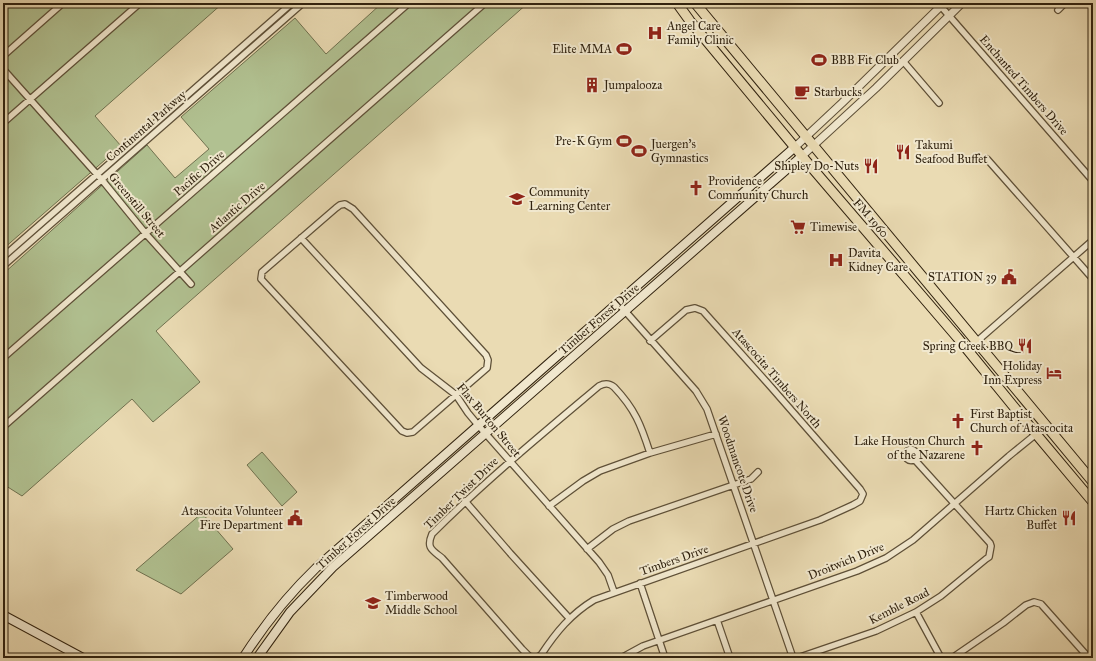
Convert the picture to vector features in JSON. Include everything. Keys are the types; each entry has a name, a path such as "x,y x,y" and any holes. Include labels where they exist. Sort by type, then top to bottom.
{"main road":[{"name":"FM 1960","path":"677,3 690,21 795,148 1093,502"},
{"name":"FM 1960","path":"694,3 1093,482"},
{"name":"Timber Forest Drive","path":"243,658 271,617 304,580 351,536 729,204 795,148"},
{"name":"Timber Forest Drive","path":"258,658 290,612 334,567 802,156"},
{"path":"729,204 737,214"},
{"path":"692,237 700,246"},
{"path":"544,367 552,376"},
{"path":"3,615 83,658"}],"street":[{"path":"3,56 63,3"},
{"path":"3,123 140,3"},
{"name":"Continental Parkway","path":"3,266 99,177 292,3"},
{"name":"Continental Parkway","path":"3,257 303,3"},
{"name":"Pacific Drive","path":"3,358 409,3"},
{"name":"Atlantic Drive","path":"3,427 485,3"},
{"name":"Timber Forest Drive","path":"802,156 876,88 962,3"},
{"path":"1058,10 1065,3"},
{"name":"Timber Forest Drive","path":"795,148 868,78 940,4"},
{"name":"Enchanted Timbers Drive","path":"940,4 1093,181"},
{"path":"903,61 939,103"},
{"name":"Greenstill Street","path":"3,69 191,284"},
{"path":"868,78 876,88"},
{"path":"987,160 1093,279"},
{"path":"345,204 353,209 486,355 488,360 487,368 413,432 407,433 402,431 262,279 263,271 301,238 340,205 345,204"},
{"name":"Flax Burton Street","path":"301,238 421,368 456,395 478,425 606,571 614,592"},
{"path":"966,350 1093,240"},
{"name":"Woodmancote Drive","path":"618,302 702,400 711,417 793,658"},
{"name":"Atascocita Timbers North","path":"650,341 686,310 695,308 703,311 860,489 863,494 860,501 847,508"},
{"name":"Timber Twist Drive","path":"528,655 448,565 431,549 429,541 432,534 465,501 509,461 604,383 614,387 637,416 650,453"},
{"name":"Droitwich Drive","path":"621,658 643,646 857,571 886,558 913,540 1046,426"},
{"path":"549,506 583,481 600,471 650,453 716,434"},
{"path":"915,460 955,504"},
{"path":"587,549 613,529 629,521 734,486 751,479 758,472"},
{"path":"465,501 569,618"},
{"name":"Kemble Road","path":"797,658 876,631 916,612 941,596 986,560 989,557 991,546 955,504"},
{"name":"Timbers Drive","path":"528,655 536,658 541,655 558,630 569,618 594,600 803,527 847,508"},
{"path":"640,584 665,658"},
{"path":"952,658 1003,623 1026,604 1034,602 1038,602 1045,608 1089,658"},
{"path":"916,612 941,658"},
{"path":"717,620 730,658"}],"green space":[{"path":"3,3 223,3 95,116 121,146 3,249"},
{"path":"382,3 528,3 156,331 200,382 153,422 132,399 22,496 3,484 3,274 147,145 175,178 209,149 181,117 295,18 326,54"},
{"path":"262,452 297,492 282,506 247,465"},
{"path":"202,513 233,549 181,594 136,570"}],"place":[{"name":"Angel Care Family Clinic","path":"655,33"},
{"name":"Elite MMA","path":"624,49"},
{"name":"BBB Fit Club","path":"819,60"},
{"name":"Jumpalooza","path":"592,85"},
{"name":"Starbucks","path":"802,92"},
{"name":"Pre-K Gym","path":"624,141"},
{"name":"Juergen's Gymnastics","path":"639,151"},
{"name":"Takumi Seafood Buffet","path":"903,152"},
{"name":"Shipley Do-Nuts","path":"871,166"},
{"name":"Providence Community Church","path":"696,188"},
{"name":"Community Learning Center","path":"517,199"},
{"name":"Timewise","path":"798,227"},
{"name":"Davita Kidney Care","path":"836,260"},
{"name":"STATION 39","path":"1009,277"},
{"name":"Spring Creek BBQ","path":"1025,346"},
{"name":"Holiday Inn Express","path":"1054,373"},
{"name":"First Baptist Church of Atascocita","path":"958,421"},
{"name":"Lake Houston Church of the Nazarene","path":"977,448"},
{"name":"Atascocita Volunteer Fire Department","path":"295,518"},
{"name":"Hartz Chicken Buffet","path":"1069,518"},
{"name":"Timberwood Middle School","path":"373,603"}]}
